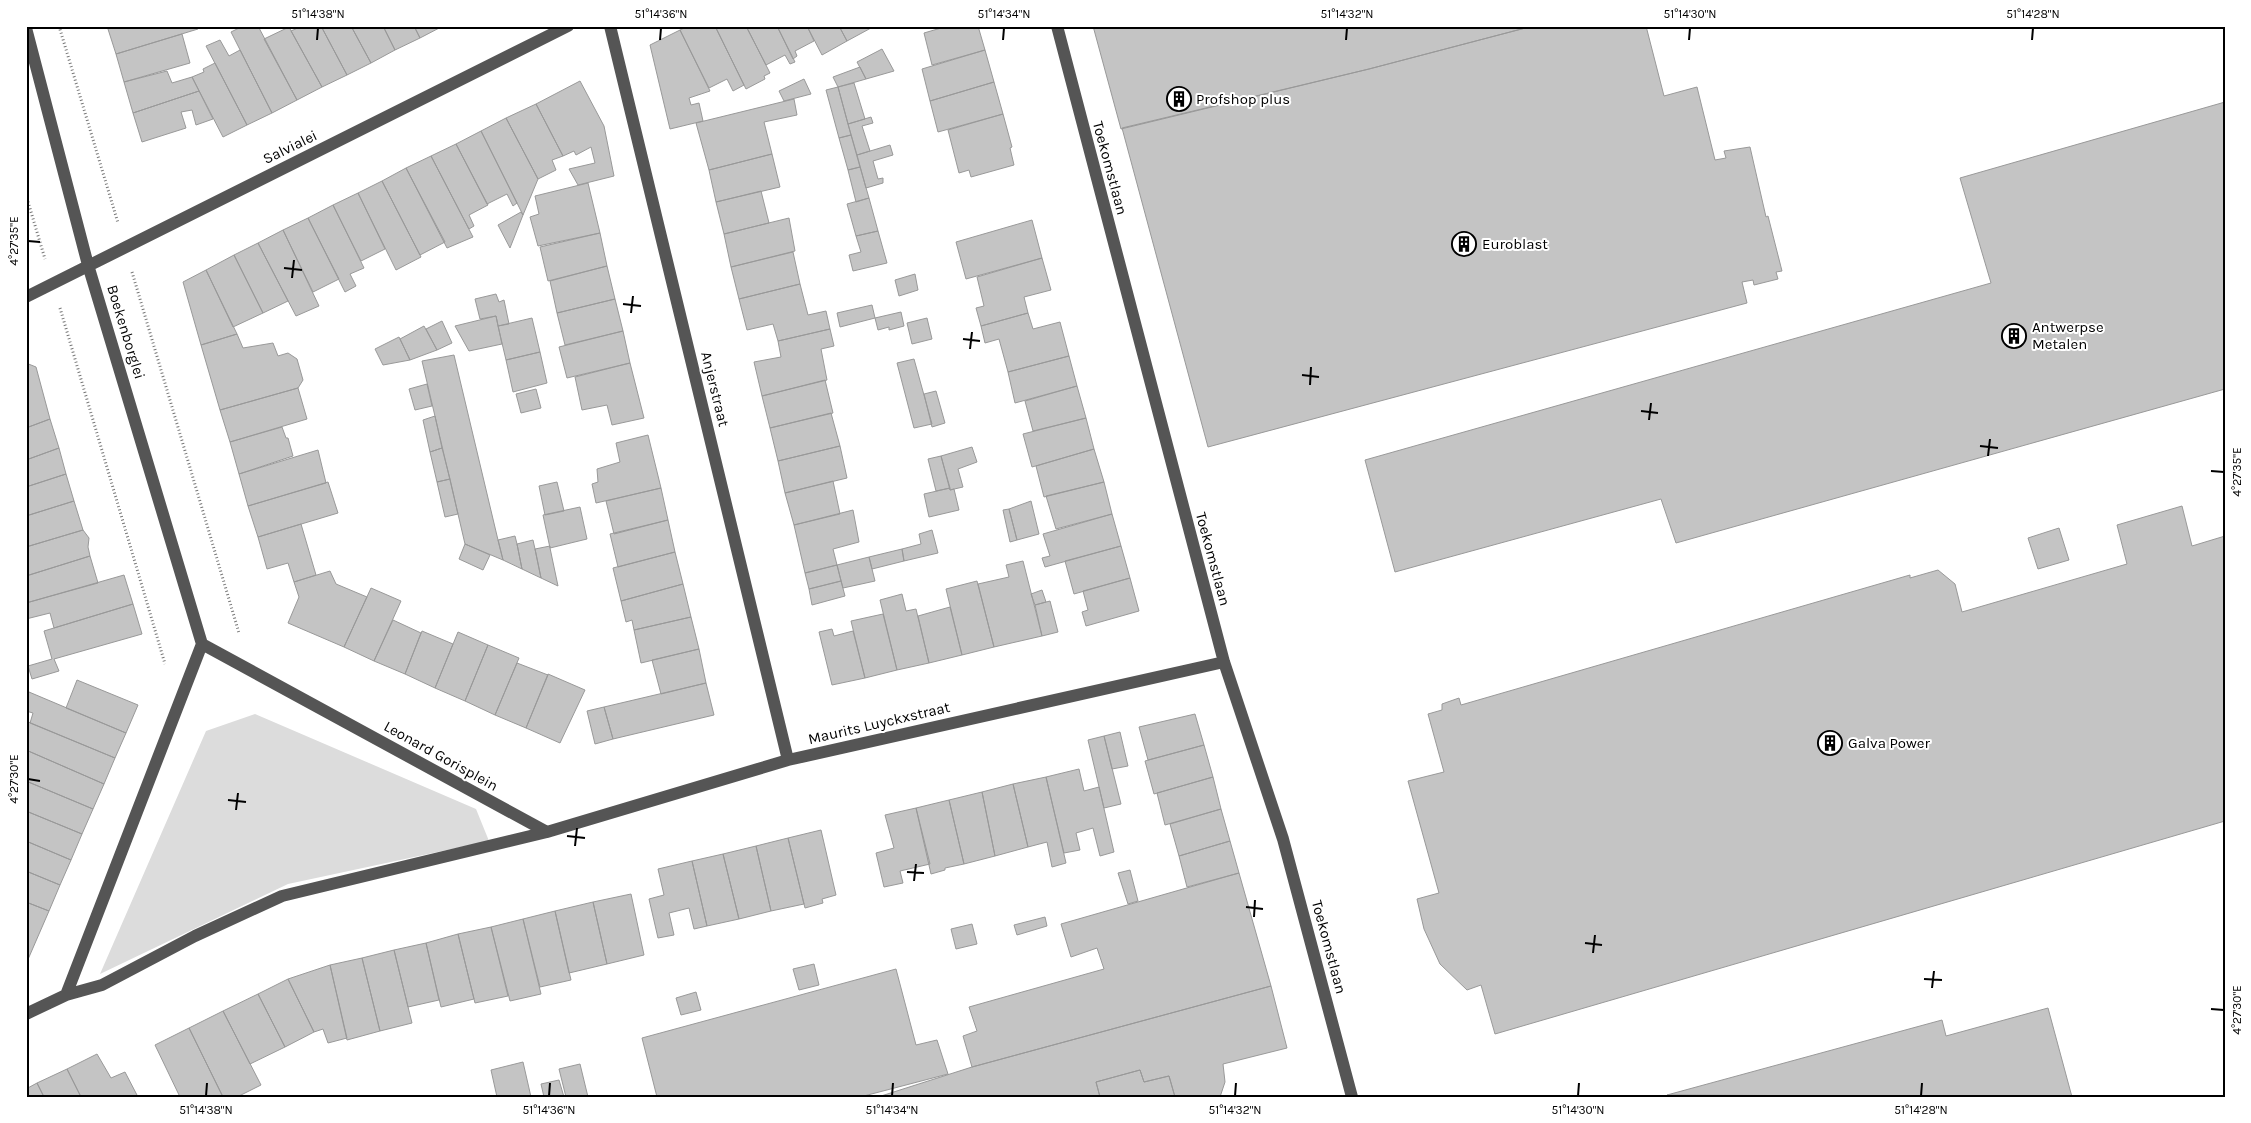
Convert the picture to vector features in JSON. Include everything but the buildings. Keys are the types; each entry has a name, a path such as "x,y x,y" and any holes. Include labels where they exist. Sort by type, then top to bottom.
{"street":[{"name":"Salvialei","path":"26,297 568,26"},
{"name":"Anjerstraat","path":"610,26 788,760"},
{"name":"Toekomstlaan","path":"1056,26 1224,662 1283,839 1352,1097"},
{"name":"Boekenborglei","path":"26,28 88,265 202,644"},
{"name":"Leonard Gorisplein","path":"202,644 547,832"},
{"path":"66,995 202,644"},
{"name":"Maurits Luyckxstraat","path":"547,832 788,760 1224,662"},
{"path":"26,1014 66,995 102,985 195,936 282,896 547,832"}],"path":[{"path":"59,26 249,670"},
{"path":"26,195 178,706"}],"shaded area":[{"path":"255,714 476,809 489,841 288,884 100,974 206,731"}],"place":[{"name":"Profshop plus","path":"1179,99"},
{"name":"Euroblast","path":"1464,244"},
{"name":"Antwerpse Metalen","path":"2014,336"},
{"name":"Galva Power","path":"1830,743"}]}
